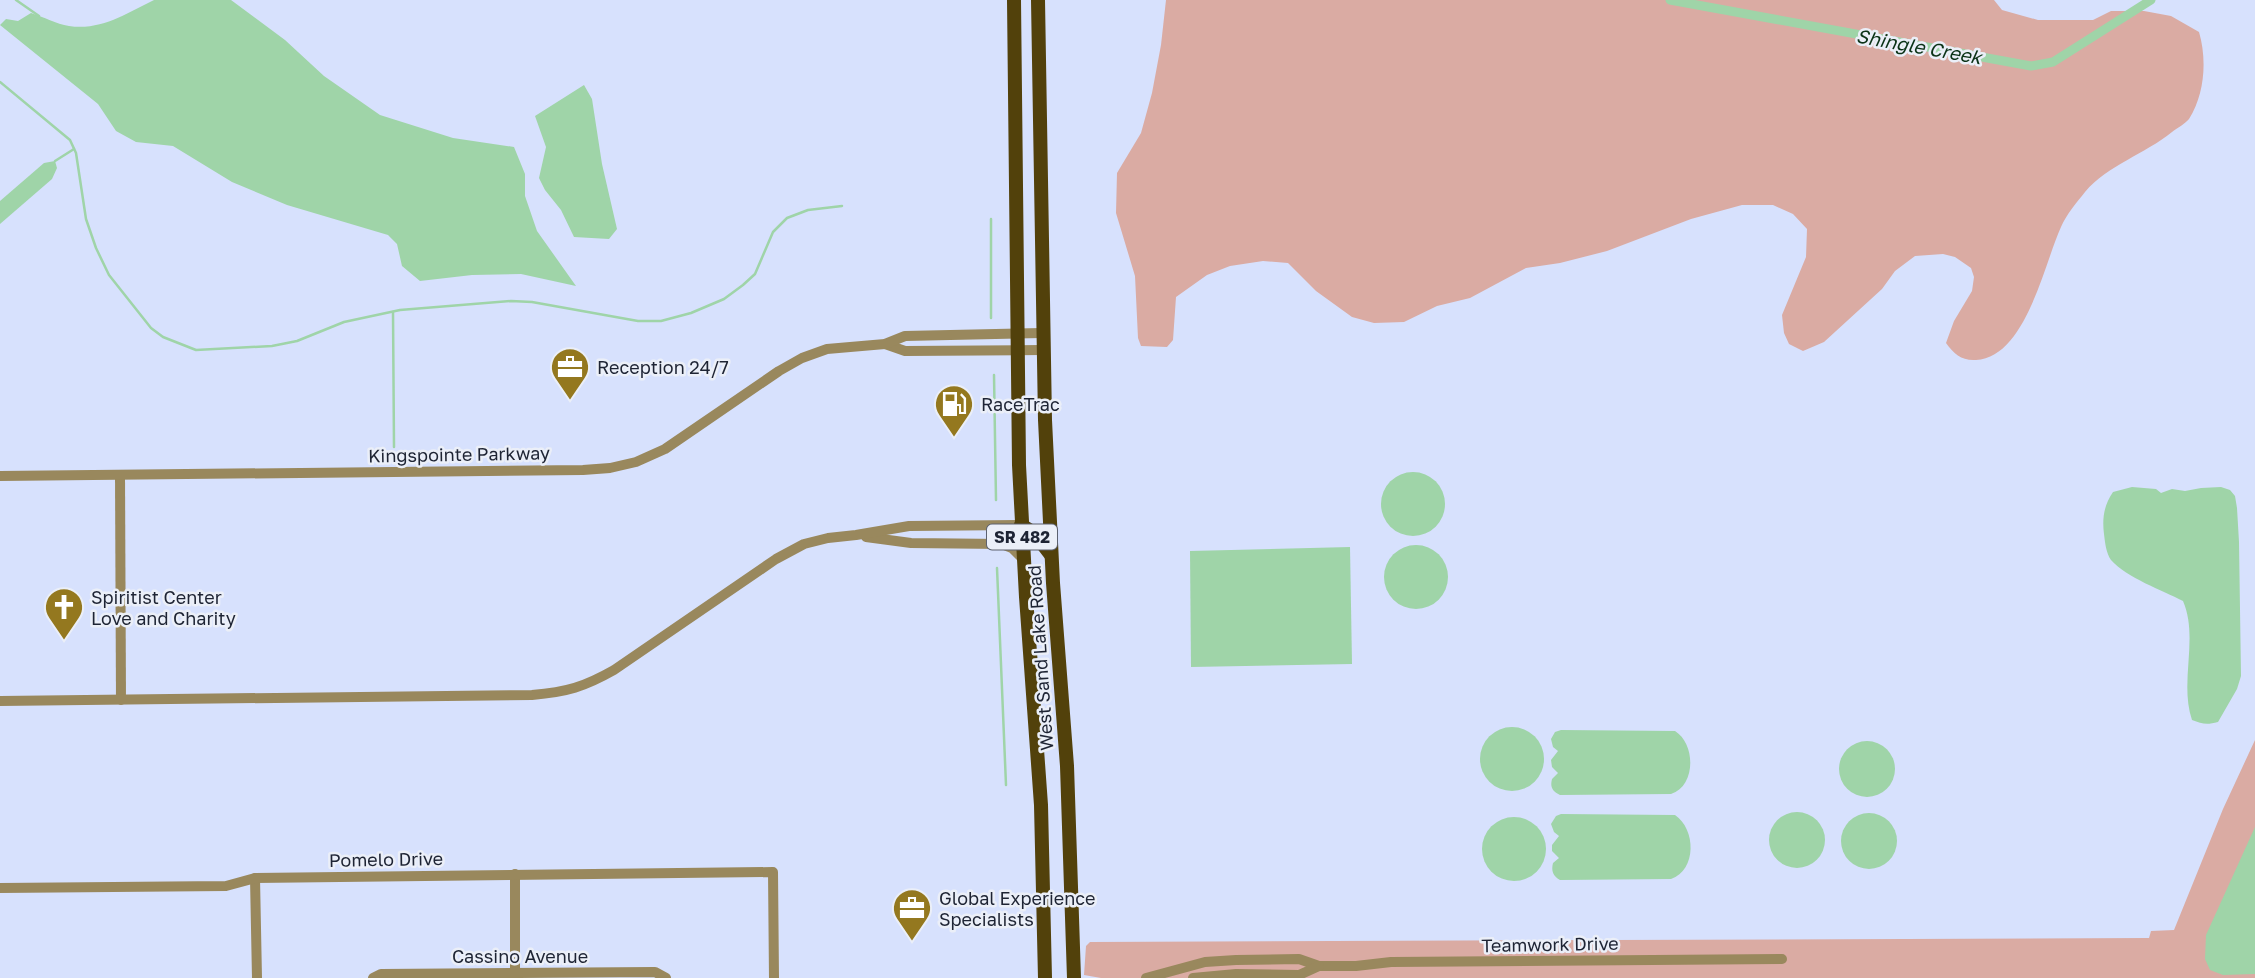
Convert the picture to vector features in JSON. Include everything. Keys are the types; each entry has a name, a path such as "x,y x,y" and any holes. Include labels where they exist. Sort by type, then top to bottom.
{"main road":[{"name":"West Sand Lake Road","path":"1038,0 1042,350 1052,556 1066,758 1074,978"},
{"name":"West Sand Lake Road","path":"1014,1 1016,334 1021,525 1041,805 1045,978"},
{"path":"1021,525 1034,533 1052,556"}],"street":[{"name":"Kingspointe Parkway","path":"0,476 610,468 636,462 665,449 779,371 802,358 827,349 885,344 905,336 1042,333"},
{"path":"941,334 941,351"},
{"name":"Kingspointe Parkway","path":"885,344 905,351 1042,350"},
{"path":"120,475 121,699"},
{"path":"0,701 532,695 562,692 588,685 614,670 804,544 909,526 1021,525"},
{"path":"856,535 911,543 1002,544 1012,548 1023,559"},
{"name":"Pomelo Drive","path":"0,888 226,886 256,878 773,872 774,978"},
{"path":"515,874 515,973"},
{"path":"256,878 257,978"},
{"name":"Teamwork Drive","path":"1146,978 1205,962 1236,960 1299,959 1319,967"},
{"name":"Teamwork Drive","path":"1193,978 1236,974 1299,975 1319,967 1391,962 1782,959"},
{"name":"Cassino Avenue","path":"373,978 381,974 655,972 666,978"}],"shaded area":[{"path":"154,0 231,0 285,40 324,76 380,115 453,138 514,147 525,174 525,196 537,231 576,286 521,274 472,275 420,281 402,266 397,244 388,235 287,205 232,182 173,146 136,142 116,131 98,104 0,25 6,19 18,21 31,13 64,25 92,26 113,20"},
{"path":"1166,0 1994,0 2002,10 2038,20 2093,20 2111,11 2144,11 2171,16 2199,32 2204,65 2198,99 2187,121 2104,174 2085,192 2061,227 2040,285 2020,326 2008,343 1993,355 1976,360 1959,356 1946,343 1954,321 1972,291 1974,277 1971,268 1955,257 1943,254 1915,256 1895,271 1882,289 1824,342 1803,351 1789,344 1784,333 1782,315 1806,257 1807,229 1793,214 1773,205 1742,205 1691,219 1607,251 1526,268 1470,298 1437,306 1404,322 1374,323 1352,317 1316,291 1288,263 1263,261 1230,266 1207,275 1176,297 1173,340 1167,347 1141,346 1138,338 1135,276 1116,213 1117,173 1141,133 1152,93"},
{"path":"584,85 592,99 602,164 617,229 609,239 574,237 561,210 539,178 546,147 535,116"},
{"path":"55,161 57,168 52,179 0,224 0,201 44,163"},
{"path":"1407,472 1419,472 1436,481 1443,492 1443,516 1436,527 1419,536 1407,536 1395,531 1386,522 1381,510 1381,498 1386,486 1395,477"},
{"path":"2132,487 2156,489 2161,493 2172,489 2185,491 2221,487 2230,490 2235,496 2239,542 2241,676 2237,689 2218,722 2205,724 2192,720 2187,691 2189,630 2183,601 2126,572 2111,560 2108,554 2103,528 2106,507 2113,492"},
{"path":"1410,545 1422,545 1439,554 1446,565 1446,589 1439,600 1422,609 1410,609 1398,604 1389,595 1384,583 1384,571 1389,559 1398,550"},
{"path":"1350,547 1352,664 1191,667 1190,551"},
{"path":"1506,727 1518,727 1535,736 1542,747 1542,771 1535,782 1518,791 1506,791 1494,786 1485,777 1480,765 1480,753 1485,741 1494,732"},
{"path":"1675,731 1687,745 1690,755 1689,774 1679,790 1671,794 1560,795 1552,787 1552,779 1558,773 1552,767 1551,760 1558,751 1553,747 1551,739 1555,732"},
{"path":"2255,740 2255,978 1101,978 1084,975 1086,946 1090,942 2149,938 2151,931 2174,930 2223,809"},
{"path":"1867,741 1878,743 1887,749 1893,758 1893,780 1887,789 1878,795 1867,797 1856,795 1847,789 1841,780 1839,769 1841,758 1847,749 1856,743"},
{"path":"1797,812 1808,814 1817,820 1823,829 1823,851 1817,860 1808,866 1797,868 1786,866 1777,860 1771,851 1769,840 1771,829 1777,820 1786,814"},
{"path":"1869,813 1880,815 1889,821 1895,830 1895,852 1889,861 1880,867 1869,869 1858,867 1849,861 1843,852 1841,841 1843,830 1849,821 1858,815"},
{"path":"1675,815 1682,821 1690,839 1691,849 1686,867 1671,879 1560,880 1554,875 1552,868 1559,858 1552,851 1552,845 1559,836 1551,824 1556,816"},
{"path":"1508,817 1520,817 1537,826 1544,837 1544,861 1537,872 1520,881 1508,881 1496,876 1487,867 1482,855 1482,843 1487,831 1496,822"},
{"path":"2255,827 2255,974 2223,975 2210,970 2205,959 2206,935"}],"waterway":[{"path":"16,0 39,16"},
{"name":"Shingle Creek","path":"1670,0 2031,66 2053,62 2151,0"},
{"path":"0,82 70,140 76,153 86,219 109,275 151,328 163,337 196,350 272,346 297,341 344,322 400,310 511,301 532,302 638,321 661,321 691,313 724,299 743,285 755,274 773,232 787,218 808,210 842,206"},
{"path":"55,161 74,149"},
{"path":"991,219 991,318"},
{"path":"393,312 394,447"},
{"path":"994,375 996,500"},
{"path":"997,568 1006,785"}],"place":[{"name":"Reception 24/7","path":"570,401"},
{"name":"RaceTrac","path":"954,438"},
{"name":"Spiritist Center Love and Charity","path":"64,641"},
{"name":"Global Experience Specialists","path":"912,942"}]}
